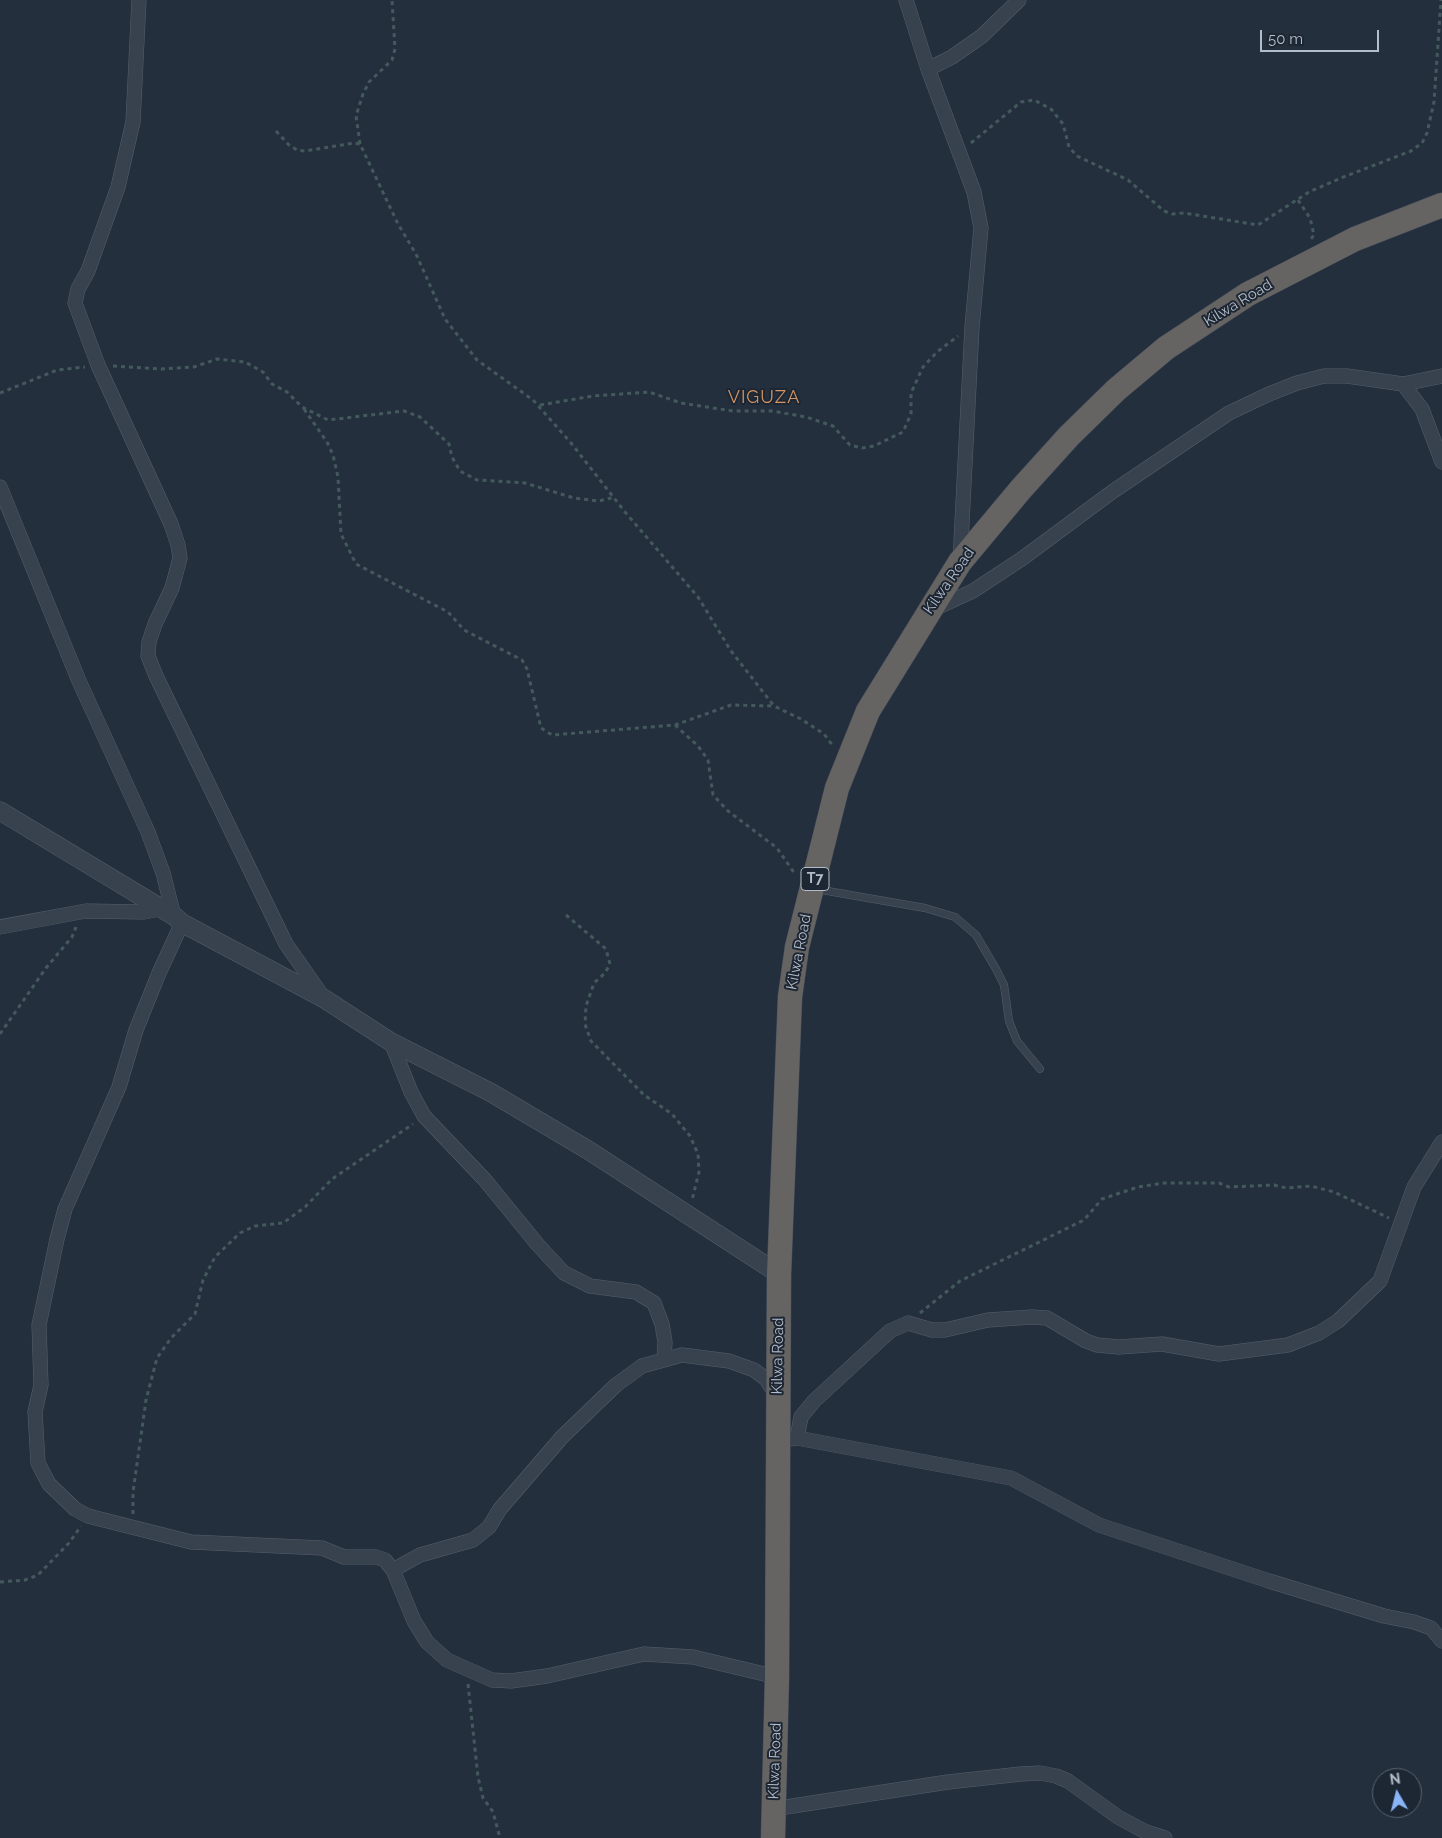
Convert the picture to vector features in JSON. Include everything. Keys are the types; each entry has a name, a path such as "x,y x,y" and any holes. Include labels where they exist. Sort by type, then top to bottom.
{"highway":[{"name":"Kilwa Road","path":"773,1838 777,1676 788,1439 778,1396 779,1274 790,997 797,948 837,788 868,711 927,612 960,562 1021,489 1069,436 1116,390 1166,348 1248,294 1355,240 1442,204"}],"street":[{"path":"139,0 133,122 118,187 88,271 78,289 75,303 98,365 172,524 178,545 180,558 178,566 172,588 149,642 148,656 286,944 323,998"},
{"path":"906,0 958,154 974,192 982,228 972,327 960,562"},
{"path":"928,69 952,57 982,36 1019,0"},
{"path":"927,612 973,591 1023,558 1112,492 1229,413 1296,383 1324,376 1347,376 1403,384 1442,376"},
{"path":"1403,384 1422,409 1442,462"},
{"path":"0,487 79,681 148,832 163,873 172,916 158,973 136,1030 120,1087 65,1209 39,1325 41,1385 35,1412 38,1463 49,1484 75,1509 88,1516 192,1542 322,1548 344,1557 376,1557 385,1560 393,1570 414,1621 427,1642 447,1660 492,1680 511,1681 547,1676 644,1654 693,1657 777,1676"},
{"path":"0,811 172,916 323,998 391,1042 498,1097 588,1150 779,1274"},
{"path":"0,927 86,911 144,912 172,916"},
{"path":"391,1042 411,1092 424,1116 485,1180 538,1245 564,1273 590,1286 636,1292 654,1303 662,1324 665,1342 664,1360"},
{"path":"1442,1142 1414,1187 1380,1281 1338,1321 1319,1332 1288,1345 1219,1354 1162,1344 1119,1347 1086,1341 1047,1318 1032,1317 988,1320 945,1330 932,1330 908,1323 890,1331 814,1401 801,1417 788,1439 1011,1478 1099,1525 1260,1579 1384,1616 1414,1622 1431,1628 1442,1641"},
{"path":"393,1570 420,1555 473,1540 489,1527 500,1510 562,1437 616,1385 642,1366 682,1355 729,1361 754,1370 766,1379 778,1396"},
{"path":"773,1809 948,1782 1021,1774 1040,1774 1056,1776 1068,1781 1118,1817 1146,1832 1165,1838"}],"lane":[{"path":"813,889 925,908 955,917 976,935 996,969 1004,985 1009,1021 1017,1041 1040,1068"}],"path":[{"path":"392,0 395,48 392,60 369,82 363,94 356,116 360,144 398,224 416,254 445,319 477,360 539,406 698,597 731,651 774,706"},
{"path":"958,154 1021,102 1034,100 1051,109 1063,124 1069,147 1077,156 1128,180 1164,211 1172,214 1184,213 1258,225 1298,200 1341,178 1411,151 1422,143 1427,133 1434,102 1441,0"},
{"path":"276,132 289,145 305,152 354,143 360,144"},
{"path":"1298,200 1310,218 1314,234 1309,242"},
{"path":"539,406 593,396 649,392 681,403 733,411 772,412 806,417 833,426 850,445 862,448 874,446 904,432 911,414 911,393 923,367 936,352 972,327"},
{"path":"0,393 57,370 98,365 161,369 194,367 217,359 245,362 263,372 272,384 287,392 302,407 328,442 338,477 342,534 356,564 448,612 464,630 522,660 528,669 541,728 552,735 675,725 731,705 774,706 801,719 824,734 846,765"},
{"path":"302,407 328,420 404,411 420,417 432,428 448,444 452,457 460,471 477,480 525,483 574,498 599,501 615,497"},
{"path":"675,725 698,746 708,760 713,795 728,811 777,848 790,870 813,889"},
{"path":"0,1034 46,968 72,937 86,911"},
{"path":"566,915 606,949 610,964 605,973 594,984 586,1006 585,1024 591,1041 644,1095 672,1114 690,1136 698,1154 699,1172 687,1214"},
{"path":"133,1527 133,1492 146,1400 157,1358 171,1338 194,1314 203,1280 215,1258 240,1233 255,1226 283,1223 306,1207 332,1179 424,1116"},
{"path":"908,1323 960,1281 1084,1220 1102,1199 1138,1187 1164,1183 1219,1184 1230,1187 1274,1185 1286,1188 1311,1186 1334,1192 1402,1224"},
{"path":"0,1582 25,1580 38,1575 69,1543 88,1516"},
{"path":"464,1668 470,1696 478,1777 483,1798 494,1812 500,1838"}],"district":[{"name":"VIGUZA","path":"764,398"}]}
